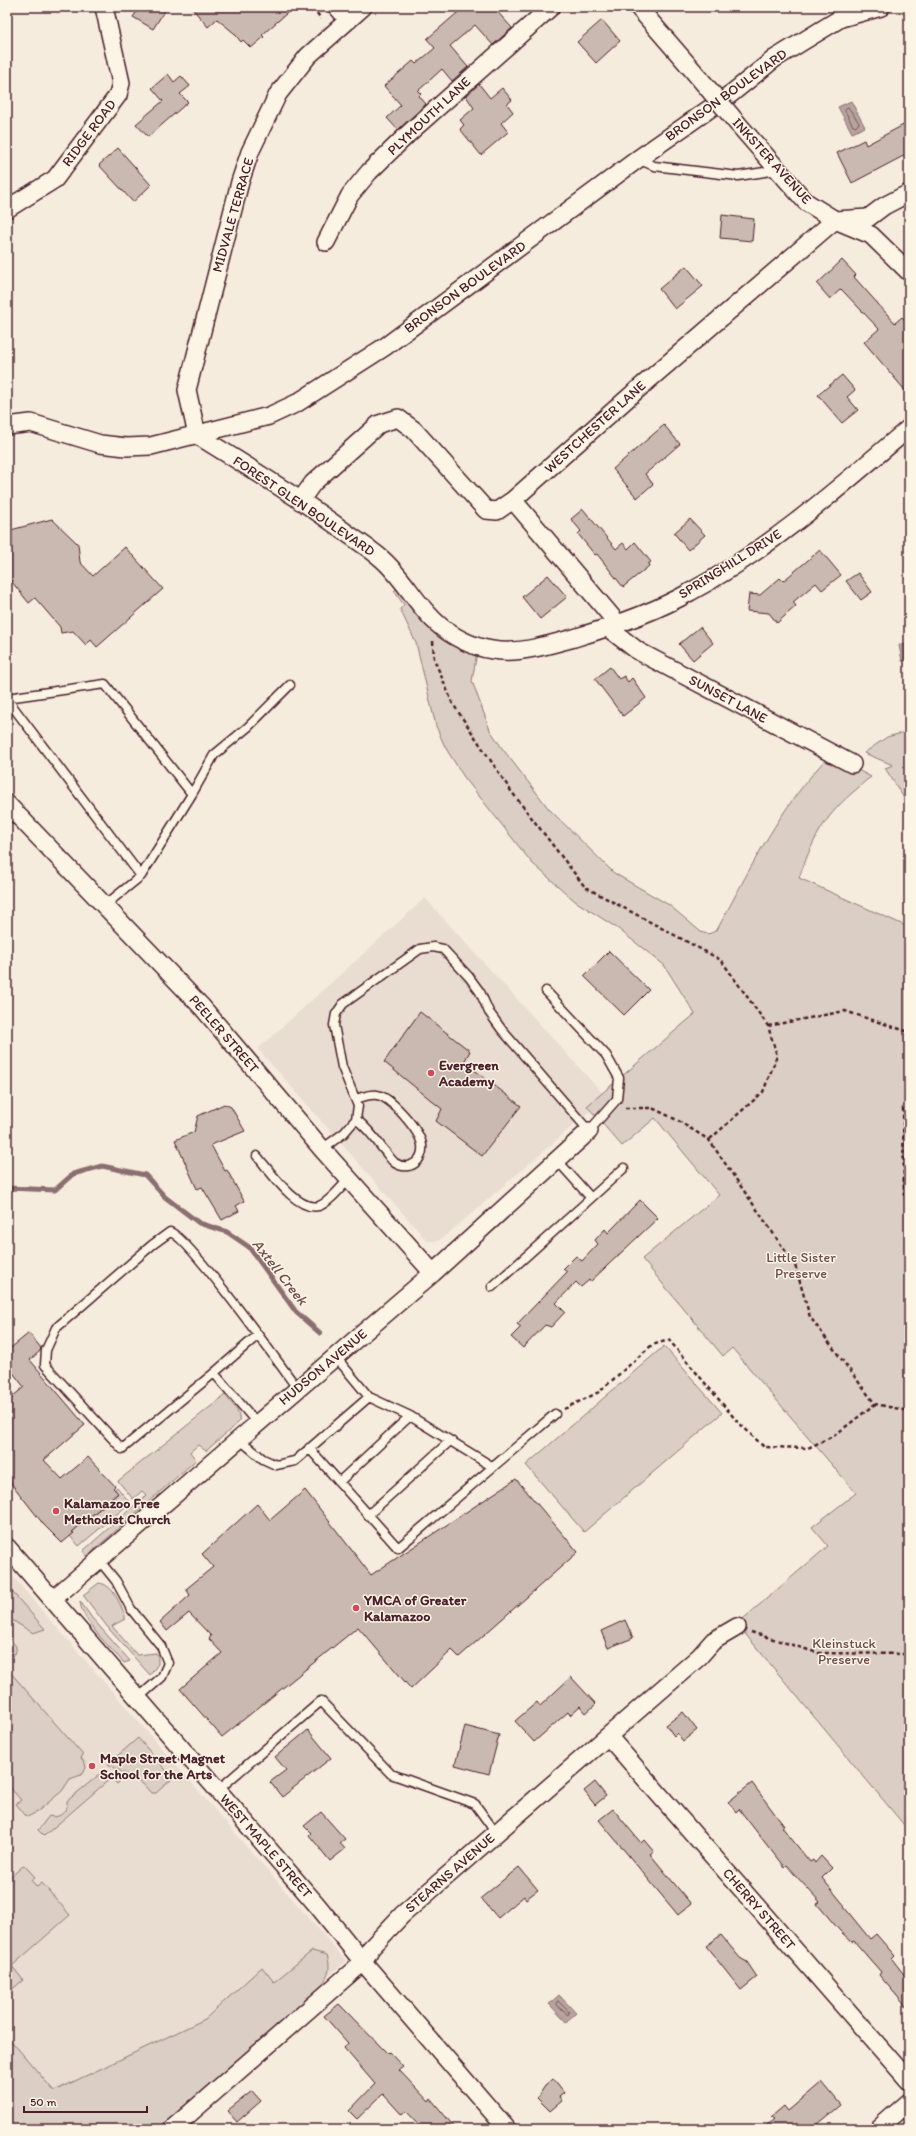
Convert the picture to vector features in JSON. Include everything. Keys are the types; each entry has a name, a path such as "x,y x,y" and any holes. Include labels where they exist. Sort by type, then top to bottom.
{"street":[{"name":"RIDGE ROAD","path":"7,209 55,179 118,96 122,83 104,7"},
{"path":"337,7 349,20"},
{"name":"MIDVALE TERRACE","path":"197,435 187,390 240,182 250,152 278,94 308,56 364,7"},
{"name":"PLYMOUTH LANE","path":"326,242 350,195 369,172 422,121 551,7"},
{"name":"INKSTER AVENUE","path":"638,7 806,202 835,220 871,235 909,272"},
{"name":"BRONSON BOULEVARD","path":"7,426 31,423 100,444 126,447 151,446 270,416 297,403 386,346 638,159 801,41 841,18 881,7"},
{"path":"835,220 868,218 884,206 909,193"},
{"name":"WESTCHESTER LANE","path":"300,501 313,483 379,424 398,418 414,430 486,510 497,511 513,500 637,390 835,220"},
{"name":"SPRINGHILL DRIVE","path":"500,653 536,648 613,626 689,593 764,545 909,428"},
{"name":"FOREST GLEN BOULEVARD","path":"197,435 300,501 382,559 432,620 448,632 469,643 500,653"},
{"name":"SUNSET LANE","path":"513,500 613,626 638,651 852,764"},
{"name":"PEELER STREET","path":"7,804 202,1007 322,1148 433,1273"},
{"name":"HUDSON AVENUE","path":"53,1600 297,1388 433,1273 589,1131"},
{"name":"WEST MAPLE STREET","path":"7,1546 317,1905 363,1962 507,2129"},
{"name":"STEARNS AVENUE","path":"178,2127 363,1962 371,1948 402,1915 699,1657 713,1641 737,1627"},
{"name":"CHERRY STREET","path":"608,1736 909,2081"},
{"path":"878,2129 909,2102"}],"lane":[{"path":"638,159 654,166 738,176 778,170"},
{"path":"141,876 7,699 105,684 192,794"},
{"path":"104,906 141,876 192,794 214,755 248,726 290,684"},
{"path":"322,1148 344,1133 356,1120 358,1106 342,1067 334,1025 336,1014 343,1004 420,949 433,948 442,949 469,977 480,992 489,1012 502,1030 589,1131 617,1099 619,1078 606,1055 546,991"},
{"path":"356,1099 377,1095 388,1100 418,1134 422,1143 422,1152 419,1160 411,1165 402,1166 394,1162 368,1129 356,1120"},
{"path":"257,1156 294,1199 307,1207 320,1206 349,1179"},
{"path":"557,1160 591,1198"},
{"path":"492,1287 624,1168"},
{"path":"258,1335 122,1449 45,1365 44,1361 46,1350 56,1328 152,1245 170,1232 175,1233 185,1242 258,1335 297,1388"},
{"path":"335,1356 369,1397 410,1416 492,1467"},
{"path":"214,1373 257,1423"},
{"path":"239,1439 263,1459 276,1465 295,1461 369,1397"},
{"path":"309,1448 398,1548 555,1414"},
{"path":"339,1482 410,1416"},
{"path":"368,1515 450,1441"},
{"path":"99,1560 116,1581 131,1609 161,1646 168,1663 162,1677 138,1698"},
{"path":"218,1790 321,1700 391,1774 475,1804 496,1834"}],"path":[{"path":"316,13 321,19"},
{"path":"432,620 434,659 453,704 511,791 585,887 721,960 768,1026 777,1056 763,1092 710,1140"},
{"path":"768,1026 845,1011 909,1032"},
{"path":"909,1104 903,1108 904,1196 909,1204"},
{"path":"609,1108 652,1108 677,1120 710,1140 795,1265 810,1317 875,1404 909,1411"},
{"path":"555,1414 599,1392 652,1345 669,1340 736,1420 764,1447 808,1448 835,1435 875,1404"},
{"path":"737,1627 818,1654 909,1654"}],"shaded area":[{"name":"Evergreen Academy","path":"425,898 606,1097 438,1241 427,1241 258,1049"},
{"name":"Maple Street Magnet School for the Arts","path":"7,1570 346,1961 154,2129 7,2129"}],"green space":[{"path":"402,584 478,647 472,681 490,730 549,809 614,873 669,905 701,932 710,933 714,932 718,928 768,837 796,795 812,774 830,755 871,777 842,803 825,822 814,842 799,878 906,926 909,922 909,1831 737,1624 828,1546 812,1527 856,1493 732,1348 723,1356 642,1259 719,1195 655,1118 622,1146 587,1106 695,1014 664,965 617,928 575,901 532,863 464,777 445,747 436,726 416,643 400,609 404,605 394,591"},
{"path":"909,731 909,806 885,768 893,765 864,753 887,737"},
{"path":"664,1346 722,1413 584,1532 526,1465"},
{"path":"225,1395 237,1411 239,1422 206,1451 198,1445 190,1452 196,1460 87,1556 83,1551 146,1495 142,1491 133,1499 118,1481"},
{"path":"117,1487 130,1503 79,1546 70,1536 74,1533 72,1532 118,1494 115,1489"},
{"path":"99,1583 109,1587 118,1600 125,1615 125,1619 112,1626 137,1655 156,1653 158,1655 158,1664 150,1675 109,1629 83,1595"},
{"path":"7,1586 45,1629 33,1633 7,1617"},
{"path":"80,1601 92,1618 130,1661 124,1663 98,1634 85,1617"},
{"path":"7,1640 15,1645 15,1654 7,1653"},
{"path":"10,1672 83,1755 81,1758 85,1763 86,1768 81,1775 70,1779 62,1791 37,1812 27,1817 16,1804 21,1800 7,1784 7,1675"},
{"path":"138,1738 173,1778 156,1793 151,1793 143,1784 108,1764"},
{"path":"100,1774 111,1776 120,1781 117,1784 111,1778 44,1836 38,1830 49,1816 53,1817 62,1814 66,1808 67,1801"},
{"path":"24,1865 35,1877 31,1880 37,1887 42,1883 70,1915 12,1966 23,1980 7,1994 7,1880"},
{"path":"312,1951 327,1955 329,1961 327,1977 313,1995 157,2129 7,2129 7,2036 54,2091 205,2019 262,1967 274,1982"}],"water":[{"path":"851,101 865,127 852,133 838,107"},
{"path":"909,644 909,660 902,661 899,645"},
{"path":"559,1995 576,2013 566,2022 549,2004"}],"building":[{"path":"140,7 167,7 153,29 133,17"},
{"path":"191,7 294,7 262,35 264,37 251,48 243,40 241,42 234,33 217,19 208,27"},
{"path":"464,7 493,7 512,28 493,45 475,25 450,46 468,67 452,81 442,69 418,91 421,94 419,96 426,104 398,130 387,118 401,105 384,86 413,61 416,64 435,48 427,39"},
{"path":"602,20 620,41 596,63 577,42"},
{"path":"168,74 174,82 181,76 190,86 180,94 188,102 148,137 136,124 163,101 152,88"},
{"path":"479,84 490,98 502,88 512,100 507,104 513,112 501,123 508,132 481,155 460,129 464,125 460,120 474,108 466,96"},
{"path":"909,122 909,153 852,183 837,153 864,140 866,145"},
{"path":"118,148 151,185 133,202 99,165"},
{"path":"722,215 754,219 752,241 720,238"},
{"path":"842,260 856,275 854,277 895,323 902,317 909,324 909,395 864,342 879,329 841,289 830,299 817,284"},
{"path":"686,266 703,286 675,309 659,289"},
{"path":"842,375 855,390 847,397 858,410 842,423 818,395"},
{"path":"664,425 680,444 645,474 653,484 637,498 613,469"},
{"path":"583,509 616,549 623,543 628,549 635,542 651,562 648,564 649,566 623,587 597,554 595,555 578,534 581,531 571,519"},
{"path":"52,519 78,544 80,562 93,576 125,547 163,589 97,647 91,640 86,645 73,631 61,633 60,627 35,598 29,603 7,576 7,531"},
{"path":"690,519 705,535 688,550 674,533"},
{"path":"820,550 841,575 822,590 816,583 793,602 796,606 777,623 769,613 747,611 749,594 760,595 780,578 783,581"},
{"path":"858,573 872,592 861,600 846,581"},
{"path":"548,575 567,597 540,619 522,597"},
{"path":"700,627 713,643 693,660 679,644"},
{"path":"610,667 619,679 624,676 628,682 632,678 646,698 623,716 595,679"},
{"path":"609,951 649,990 624,1015 584,976"},
{"path":"420,1012 470,1051 464,1062 521,1106 482,1156 436,1121 442,1109 384,1062"},
{"path":"224,1104 231,1107 245,1131 211,1145 244,1201 236,1206 239,1211 222,1220 202,1187 197,1189 175,1140 194,1132 198,1116"},
{"path":"640,1200 658,1218 590,1282 589,1280 581,1287 576,1282 556,1303 565,1312 551,1327 545,1325 523,1348 511,1337 521,1327 517,1324 567,1272 563,1269 576,1256 582,1261 598,1244 595,1240 605,1229 608,1233"},
{"path":"29,1333 41,1348 40,1351 30,1360 85,1425 44,1460 62,1479 88,1457 115,1486 113,1488 118,1493 72,1532 74,1533 62,1543 44,1525 7,1478 7,1401 24,1387 7,1365 7,1351"},
{"name":"YMCA of Greater Kalamazoo","path":"516,1479 578,1552 459,1657 452,1650 411,1689 358,1627 222,1737 180,1689 222,1653 209,1639 211,1636 189,1613 167,1631 160,1622 190,1595 186,1589 213,1567 202,1554 257,1504 270,1520 305,1490 371,1575"},
{"path":"625,1620 633,1638 608,1648 601,1631"},
{"path":"571,1677 596,1704 586,1713 580,1706 570,1715 568,1712 534,1742 515,1721 537,1702 540,1706"},
{"path":"683,1712 697,1730 683,1741 677,1733 674,1736 666,1725"},
{"path":"465,1726 499,1735 489,1774 455,1765"},
{"path":"308,1730 331,1758 282,1797 270,1782 286,1770 275,1757"},
{"path":"595,1782 606,1796 595,1805 584,1791"},
{"path":"752,1783 784,1826 782,1827 810,1862 813,1860 815,1863 821,1856 832,1868 822,1878 870,1939 876,1934 895,1956 892,1959 909,1981 909,2010 879,1975 881,1972 854,1941 852,1942 840,1931 817,1904 820,1902 786,1865 784,1867 739,1809 736,1812 728,1802"},
{"path":"613,1809 641,1843 644,1840 654,1852 650,1854 691,1904 678,1915 599,1820"},
{"path":"321,1812 345,1839 340,1843 345,1849 330,1861 309,1835 311,1833 304,1826"},
{"path":"519,1867 538,1890 526,1899 524,1896 498,1918 481,1898"},
{"path":"721,1935 740,1958 747,1962 757,1977 741,1990 706,1946"},
{"path":"339,2004 387,2053 389,2052 403,2067 399,2070 429,2102 431,2099 456,2129 423,2129 406,2111 402,2115 383,2094 357,2119 349,2111 375,2084 344,2048 348,2043 324,2016"},
{"path":"553,2079 564,2093 559,2097 562,2101 550,2111 537,2098 545,2086"},
{"path":"822,2082 841,2105 812,2129 763,2129 774,2119 771,2117 784,2106 788,2111"},
{"path":"252,2091 261,2101 237,2122 227,2111"}],"waterway":[{"name":"Axtell Creek","path":"7,1188 55,1190 73,1174 102,1166 145,1175 165,1197 199,1223 227,1232 249,1247 296,1312 320,1333"}],"place":[{"name":"Evergreen Academy","path":"431,1073"},
{"name":"Kalamazoo Free Methodist Church","path":"56,1511"},
{"name":"YMCA of Greater Kalamazoo","path":"356,1608"},
{"name":"Maple Street Magnet School for the Arts","path":"92,1766"}],"park label":[{"name":"Little Sister Preserve","path":"801,1266"},
{"name":"Kleinstuck Preserve","path":"844,1652"}]}
